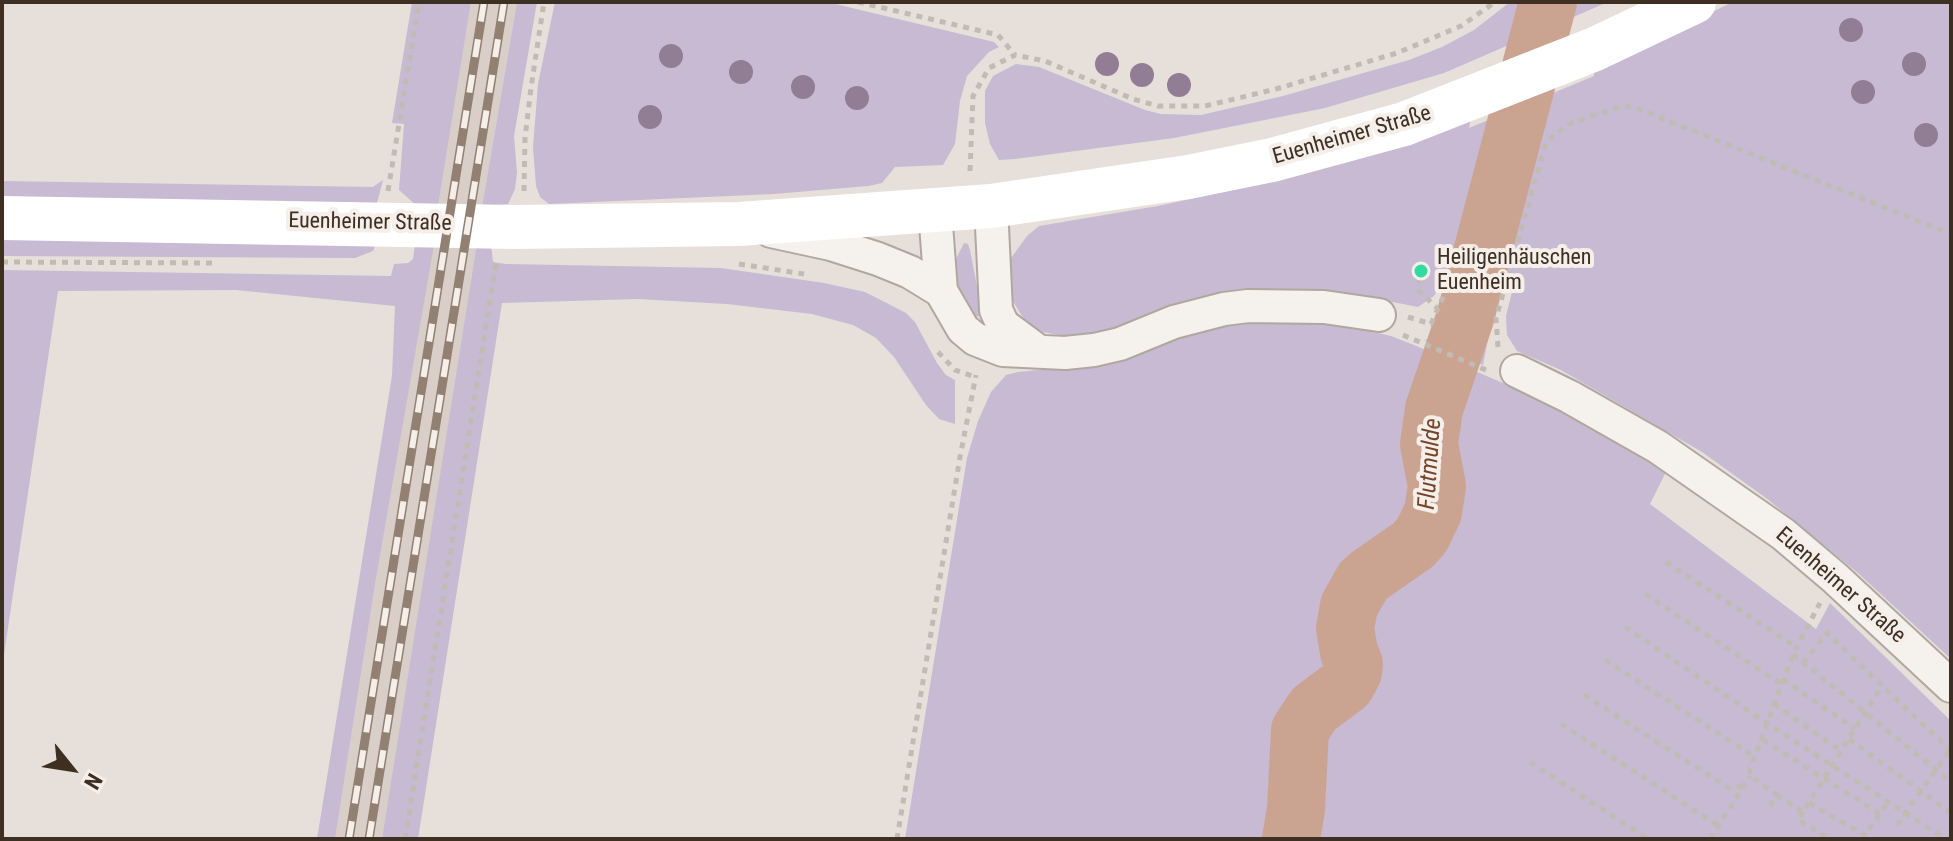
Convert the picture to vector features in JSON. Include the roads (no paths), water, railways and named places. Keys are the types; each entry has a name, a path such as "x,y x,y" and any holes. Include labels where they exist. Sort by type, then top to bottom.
{"main road":[{"name":"Euenheimer Straße","path":"2,218 515,227 739,224 965,209 1101,191 1272,160 1404,124 1595,49 1694,2"}],"street":[{"name":"Euenheimer Straße","path":"941,291 965,209"},
{"path":"965,209 1003,325 1038,351 1065,353 1094,350 1120,344 1174,322 1248,306 1324,307 1379,315"},
{"name":"Euenheimer Straße","path":"739,224 831,244 910,272 941,291 963,329 975,339 1003,350 1038,351"},
{"name":"Euenheimer Straße","path":"1517,371 1607,417 1689,467 1783,534 1951,686"}],"waterway":[{"name":"Flutmulde","path":"1291,839 1296,809 1300,730 1314,709 1346,685 1353,672 1354,664 1345,628 1349,606 1363,581 1422,535 1433,512 1437,486 1429,444 1434,409 1465,318 1548,2"}],"railway":[{"path":"349,839 484,2"},
{"path":"369,839 504,2"}],"place":[{"name":"Heiligenhäuschen Euenheim","path":"1421,271"}]}
